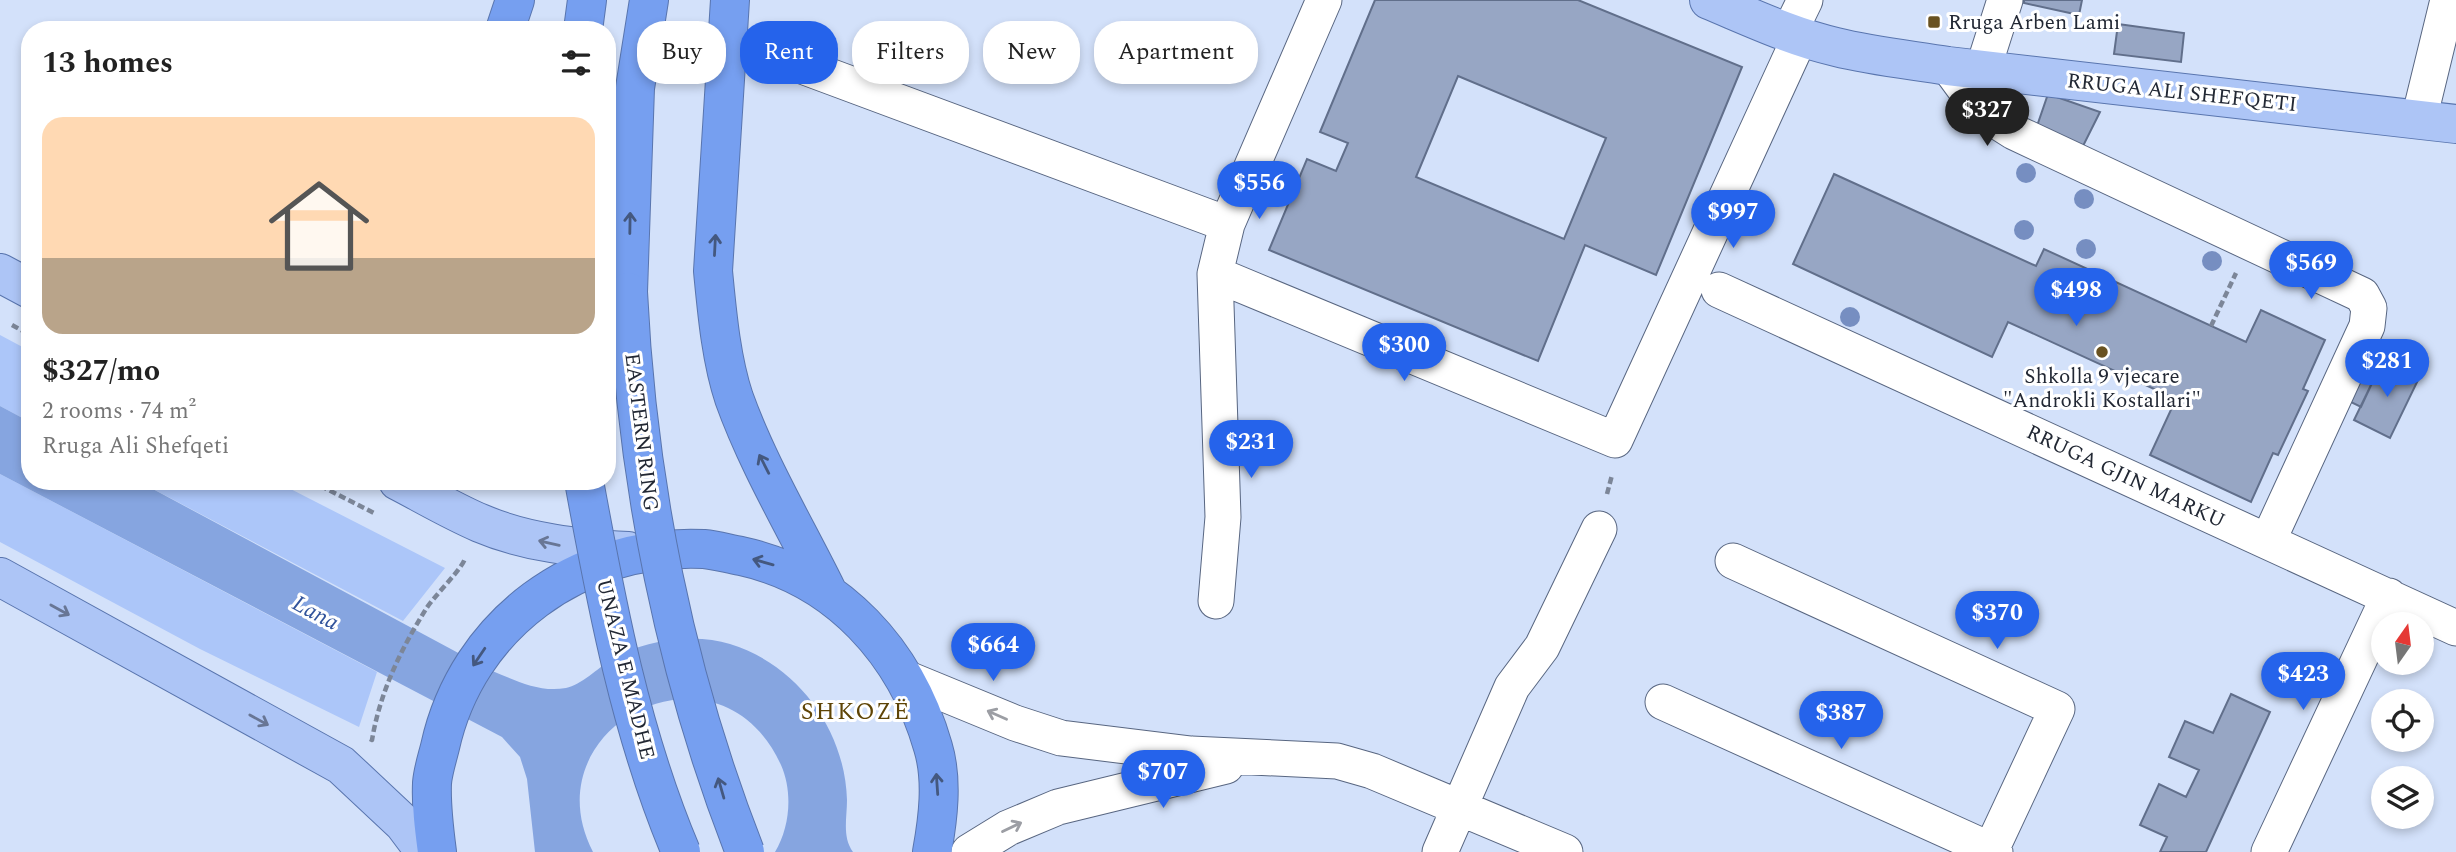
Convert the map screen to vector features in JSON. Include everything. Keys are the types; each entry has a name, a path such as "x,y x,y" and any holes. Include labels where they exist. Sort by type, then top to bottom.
{"highway":[{"path":"508,21 515,0"},
{"path":"584,21 587,0"},
{"name":"EASTERN RING","path":"649,0 635,88 628,292 638,418 667,591 726,804 745,852"},
{"path":"730,0 713,271 717,309 734,396 757,451 827,591"},
{"name":"UNAZA E MADHE","path":"586,490 613,638 663,810 681,852"},
{"path":"437,852 432,781 447,715 478,655 524,606 579,572 640,552 705,549 769,562 827,591 876,634 908,679 934,749 939,814 932,852"}],"main road":[{"name":"RRUGA ALI SHEFQETI","path":"1718,2 1798,23 1837,48 1966,68 2437,122"},
{"path":"0,273 21,284"},
{"path":"415,490 481,524 516,535 568,547 640,552"},
{"path":"0,577 341,765 396,816 425,852"}],"street":[{"path":"1216,601 1223,516 1215,274 1227,224 1324,0"},
{"path":"2005,0 1966,68 1981,111 2014,132 2345,285 2362,295 2369,308 2367,326 2267,541"},
{"path":"2437,122 2448,0"},
{"path":"1215,274 1615,440 1798,23"},
{"path":"838,79 1227,224"},
{"name":"RRUGA GJIN MARKU","path":"1719,290 2456,628"},
{"path":"1440,852 1512,687 1542,647 1599,529"},
{"path":"1663,702 1993,851 2057,709 1733,561"},
{"path":"2269,852 2389,596"},
{"path":"908,679 1015,723 1061,738 1255,758 1304,757 1337,761 1372,771 1459,811 1565,852"},
{"path":"969,852 1008,828 1058,807 1255,758"}],"path":[{"path":"2211,326 2250,242"},
{"path":"1599,529 1612,476 1615,440"},
{"path":"372,740 376,716 393,671 409,639 447,581 467,559"}],"shaded area":[{"path":"0,335 21,346 21,417 0,406"},
{"path":"0,474 21,485 21,490 30,490 377,672 359,727 200,649 0,542"},
{"path":"155,490 293,490 445,568 403,621"}],"water":[{"path":"0,406 21,417 21,485 0,474"},
{"name":"Lana","path":"31,490 155,490 490,670 527,685 546,689 566,688 624,653 669,640 716,641 754,654 777,667 796,684 827,725 844,774 847,800 846,834 853,852 775,852 784,832 788,809 787,786 781,765 752,725 716,704 677,700 639,710 608,733 586,766 580,807 593,852 535,852 527,779 520,757 502,737"}],"building":[{"path":"1375,0 1578,0 1742,67 1656,275 1585,245 1538,361 1269,250 1307,159 1336,171 1348,143 1320,132","holes":["1458,76 1606,138 1564,239 1416,177"]},
{"path":"2024,0 2082,0 2079,15 2024,3"},
{"path":"2118,24 2184,33 2181,62 2114,54"},
{"path":"2048,94 2100,112 2082,148 2036,129"},
{"path":"1834,174 2036,266 2044,249 2246,342 2261,310 2325,340 2303,389 2308,391 2278,455 2273,453 2251,502 2150,455 2176,399 2008,322 1992,357 1793,264"},
{"path":"2383,360 2419,378 2390,438 2354,420"},
{"path":"2336,362 2374,379 2361,407 2324,389"},
{"path":"2231,694 2270,712 2206,852 2160,852 2167,837 2140,825 2159,784 2186,797 2199,770 2169,757 2185,721 2213,733"}],"place":[{"name":"Rruga Arben Lami","path":"1934,22"},
{"name":"Shkolla 9 vjecare \"Androkli Kostallari\"","path":"2102,352"}],"district":[{"name":"SHKOZË","path":"856,711"}]}
